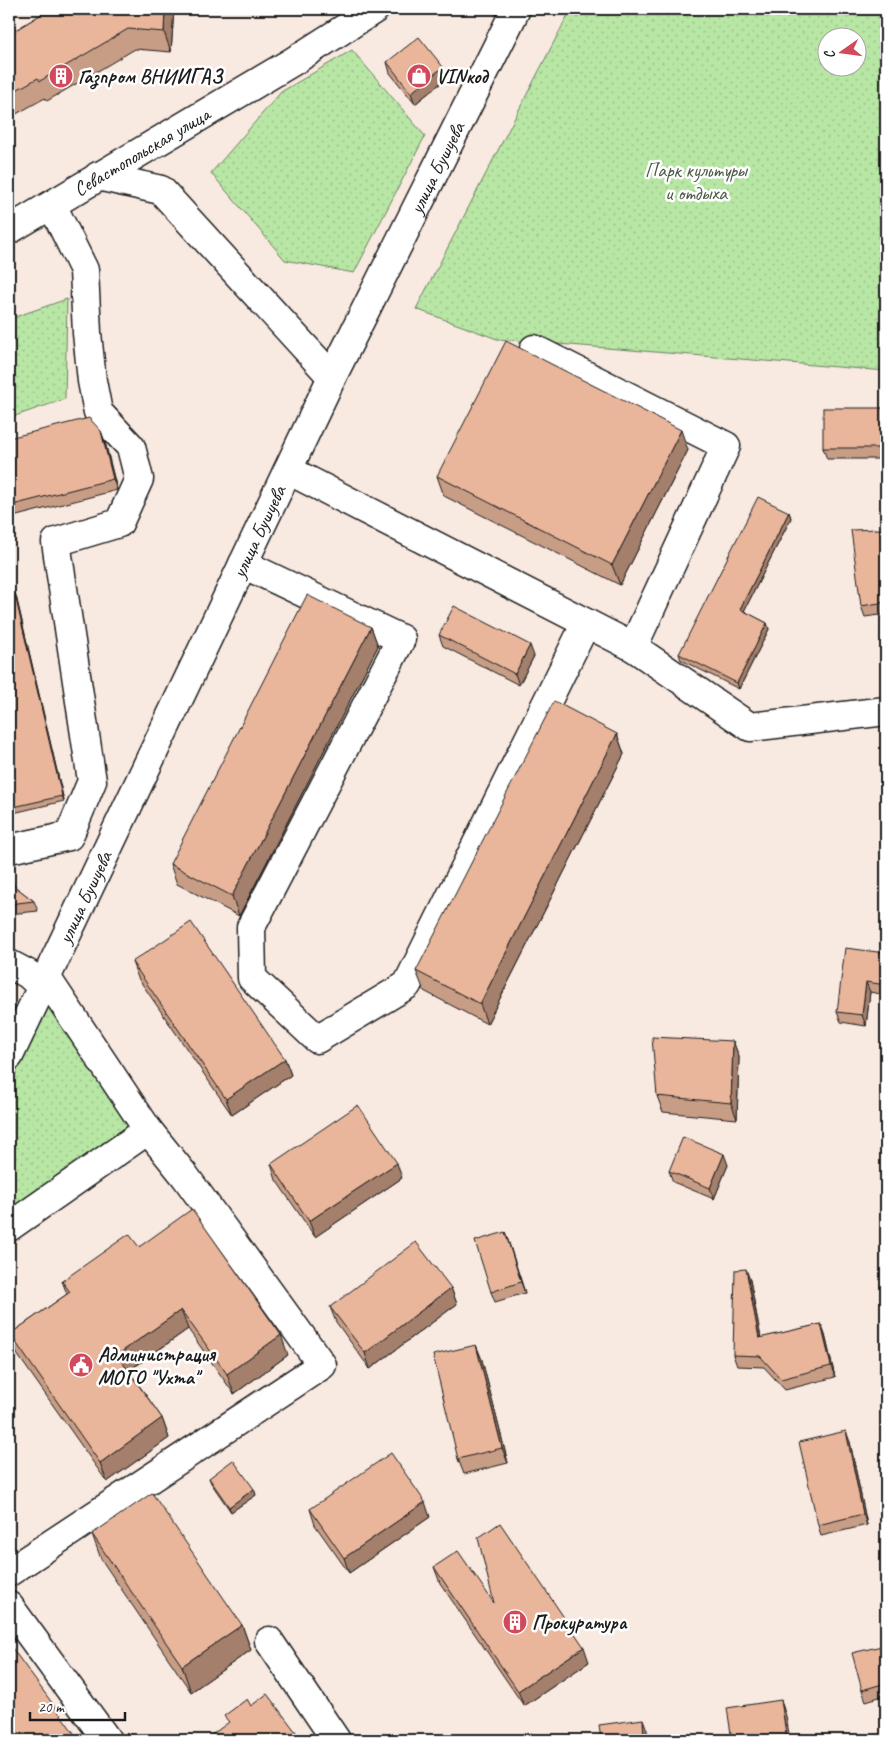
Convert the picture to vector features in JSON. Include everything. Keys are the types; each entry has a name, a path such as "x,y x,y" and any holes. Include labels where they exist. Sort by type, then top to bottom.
{"street":[{"name":"Севастопольская улица","path":"9,230 283,67 375,9"},
{"name":"улица Бушуева","path":"9,1056 332,377 516,9"},
{"path":"98,176 161,190 332,377"},
{"path":"9,849 69,836 92,781 56,542 119,523 139,479 131,447 98,412 92,381 87,332 84,270 52,205"},
{"path":"534,349 726,446 633,647"},
{"path":"288,470 633,647 750,727 886,711"},
{"path":"243,564 401,639 251,927 252,978 317,1039 407,985 586,623"},
{"path":"9,964 44,982 148,1130 185,1176 322,1365 9,1572"},
{"path":"9,1227 148,1130"},
{"path":"9,1606 107,1740"},
{"path":"269,1641 336,1740"}],"green space":[{"name":"Парк культуры и отдыха","path":"571,9 886,9 886,371 497,339 416,309"},
{"path":"352,50 425,136 354,273 285,260 211,173 281,92"},
{"path":"67,299 65,399 9,418 9,319"},
{"path":"49,1000 132,1127 9,1216 9,1088"}],"building":[{"path":"50,9 165,9 164,32 128,29 40,81 38,78 9,94 9,34"},
{"name":"VINкод","path":"419,37 443,67 411,93 387,62"},
{"path":"506,341 681,430 612,565 437,476"},
{"path":"823,408 886,408 886,448 823,448"},
{"path":"89,418 101,431 113,479 9,506 9,438"},
{"path":"758,497 789,512 740,609 767,623 737,683 679,654"},
{"path":"880,529 886,574 886,602 861,606 851,530"},
{"path":"14,591 62,796 9,808 9,592"},
{"path":"307,595 371,627 232,896 170,864"},
{"path":"454,606 530,645 515,674 439,635"},
{"path":"554,701 617,734 480,1004 416,971"},
{"path":"9,868 13,885 34,901 9,904"},
{"path":"191,922 285,1059 226,1099 132,962"},
{"path":"845,948 886,953 886,985 866,982 862,1015 837,1012"},
{"path":"652,1037 733,1041 731,1103 657,1096"},
{"path":"358,1105 397,1163 309,1221 271,1164"},
{"path":"683,1137 724,1154 710,1188 669,1171"},
{"name":"Администрация МОГО \"Ухта\"","path":"192,1209 281,1335 227,1374 181,1310 117,1355 162,1418 100,1463 10,1334 70,1292 62,1281 129,1234 139,1247"},
{"path":"505,1232 521,1282 491,1292 475,1241"},
{"path":"416,1242 451,1288 365,1353 330,1307"},
{"path":"746,1269 759,1338 821,1324 831,1366 781,1379 760,1356 733,1355 735,1270"},
{"path":"476,1345 502,1448 458,1459 433,1355"},
{"path":"846,1431 863,1514 818,1525 799,1442"},
{"path":"391,1453 425,1502 344,1558 310,1509"},
{"path":"233,1460 254,1489 229,1507 209,1478"},
{"path":"152,1493 242,1625 182,1666 92,1534"},
{"name":"Прокуратура","path":"500,1523 584,1647 518,1691 434,1567 458,1551 494,1603 478,1538"},
{"path":"9,1644 79,1740 9,1740"},
{"path":"886,1645 886,1683 862,1690 852,1653"},
{"path":"267,1694 302,1740 205,1740 229,1722 224,1716 247,1699 251,1706"},
{"path":"781,1700 787,1740 732,1740 727,1708"},
{"path":"643,1719 644,1740 601,1740 599,1725"},
{"path":"532,1733 537,1740 522,1740"}],"place":[{"name":"Газпром ВНИИГАЗ","path":"61,76"},
{"name":"VINкод","path":"419,76"},
{"name":"Администрация МОГО \"Ухта\"","path":"81,1365"},
{"name":"Прокуратура","path":"515,1622"}]}
